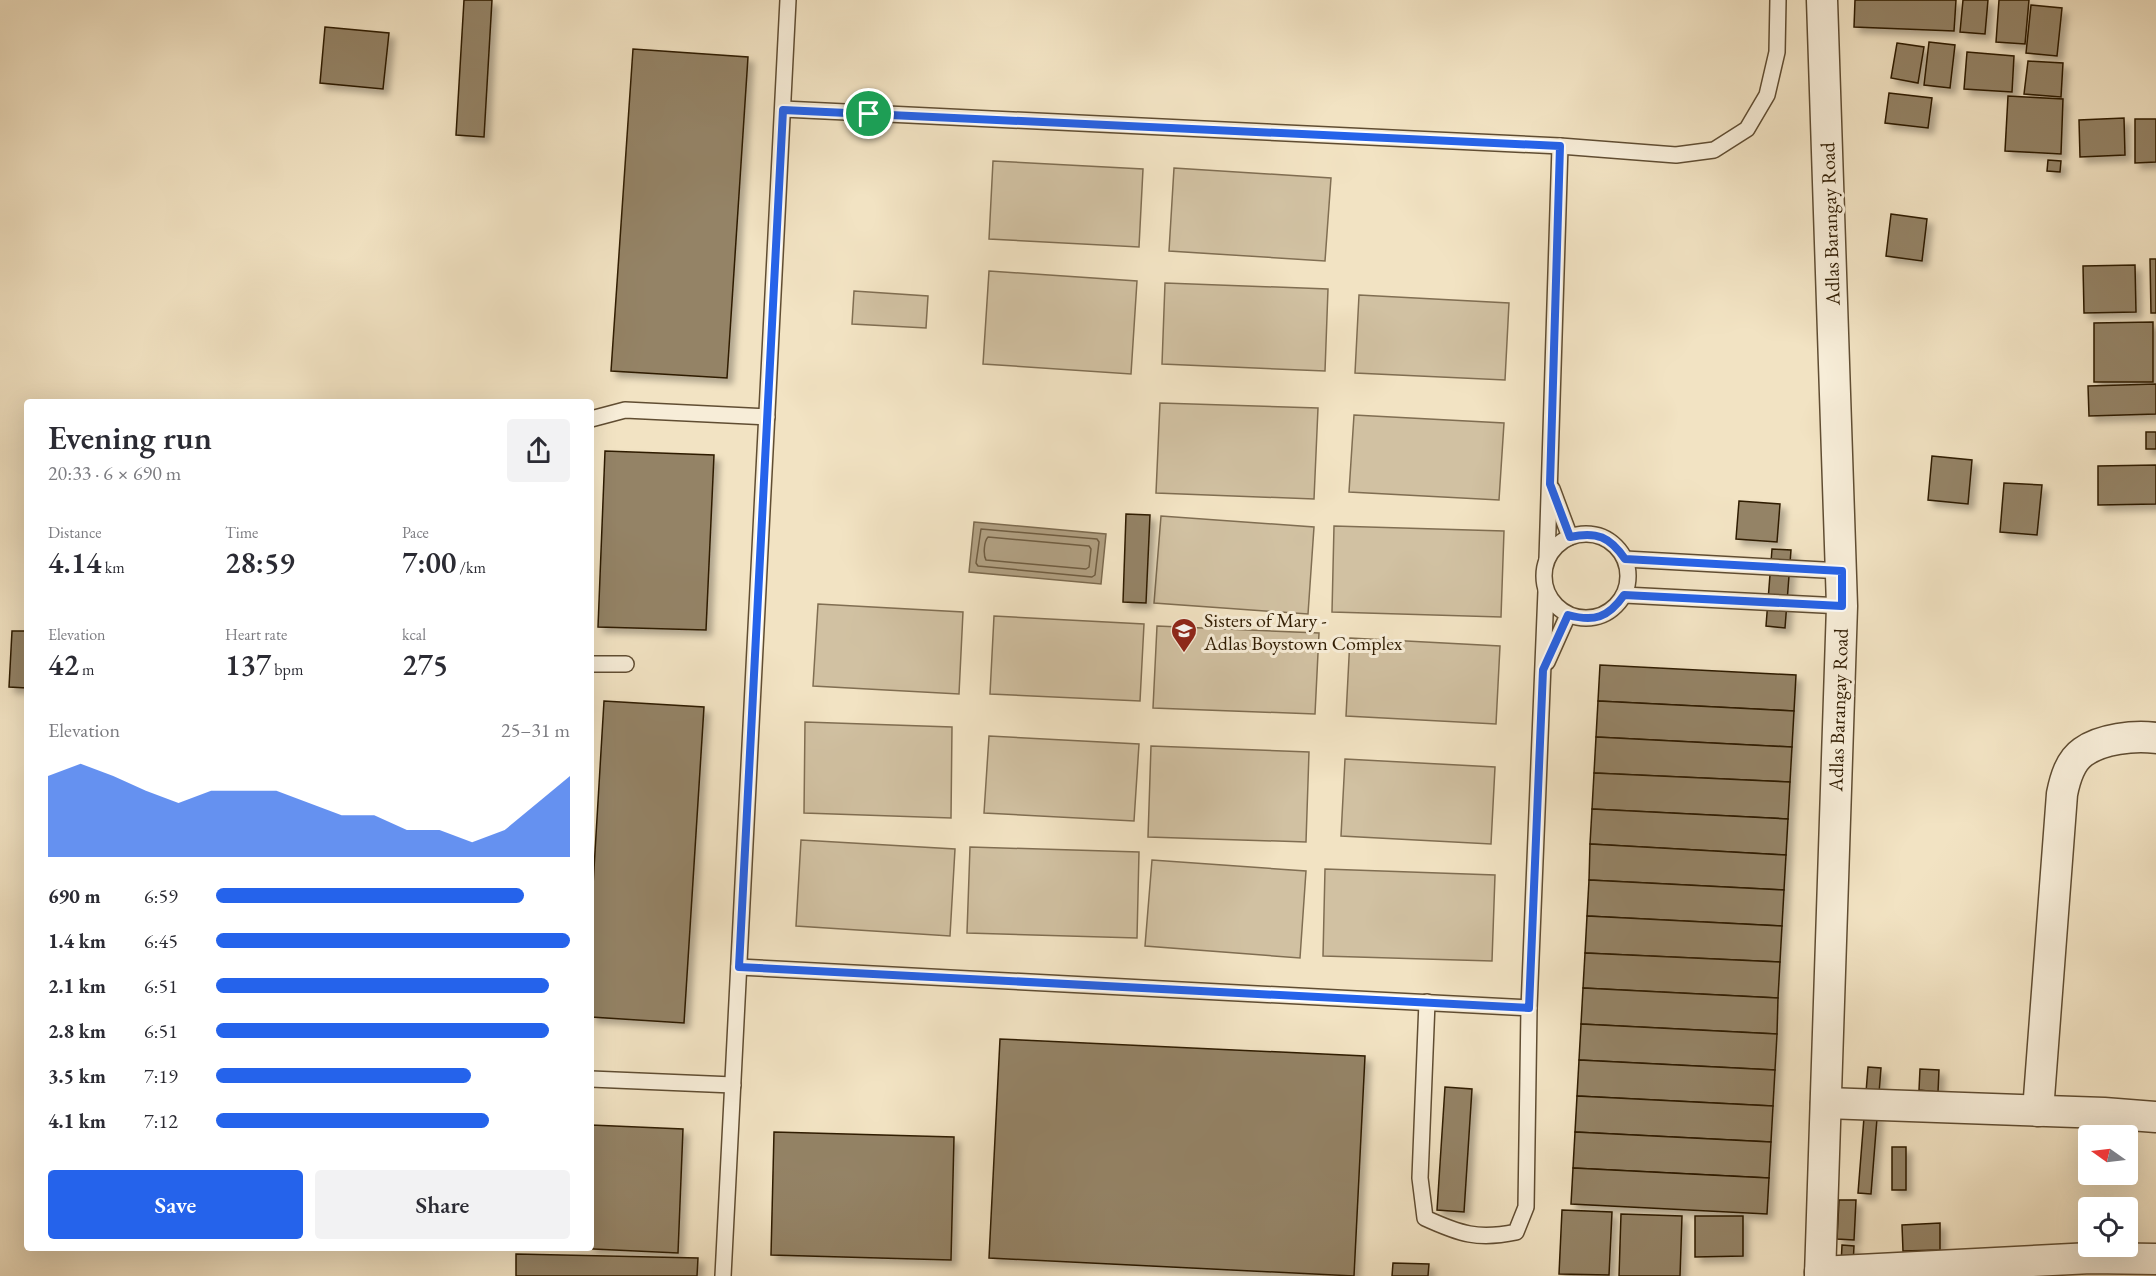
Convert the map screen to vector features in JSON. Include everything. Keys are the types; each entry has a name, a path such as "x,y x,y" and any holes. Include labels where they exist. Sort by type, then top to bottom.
{"street":[{"name":"Adlas Barangay Road","path":"1820,1274 1842,606 1822,0"},
{"path":"2038,1111 2062,794 2066,778 2071,765 2082,752 2112,739 2146,736 2156,738"},
{"path":"1826,1103 2156,1117"},
{"path":"1820,1274 2091,1258 2156,1259"}],"lane":[{"path":"723,1276 788,0"},
{"path":"783,110 1560,146 1676,154 1714,150 1747,129 1767,95 1778,52 1778,0"},
{"path":"1426,1002 1420,1178 1425,1218 1452,1231 1490,1237 1516,1232 1526,1207 1529,1008 1546,591 1544,570 1547,560 1550,484 1560,146"},
{"path":"594,418 625,410 767,417"},
{"path":"1550,484 1570,537"},
{"path":"1546,591 1551,601 1568,615 1593,618 1606,614 1616,606 1624,595 1628,577 1625,559 1617,548 1608,540 1596,535 1583,534 1570,537 1561,542 1547,560"},
{"path":"1625,559 1842,571"},
{"path":"1624,595 1842,606"},
{"path":"1543,670 1568,615"},
{"path":"594,664 626,664"},
{"path":"739,967 1529,1008"},
{"path":"594,1078 733,1085"}],"shaded area":[{"path":"993,161 1143,169 1139,247 989,239"},
{"path":"1174,168 1331,178 1325,261 1169,251"},
{"path":"989,271 1137,281 1131,374 983,364"},
{"path":"1165,283 1328,289 1325,371 1162,364"},
{"path":"854,291 928,296 926,328 852,324"},
{"path":"1359,295 1509,303 1505,380 1355,373"},
{"path":"1160,403 1318,408 1314,499 1156,493"},
{"path":"1354,415 1504,423 1499,500 1349,492"},
{"path":"1161,516 1314,527 1308,614 1154,603"},
{"path":"1334,526 1504,531 1501,617 1332,612"},
{"path":"818,604 963,612 959,694 813,686"},
{"path":"994,616 1144,624 1140,701 990,694"},
{"path":"1157,626 1319,633 1315,714 1153,708"},
{"path":"1350,638 1500,646 1496,724 1346,716"},
{"path":"805,722 952,727 951,818 804,813"},
{"path":"989,736 1139,744 1134,821 984,813"},
{"path":"1151,746 1309,752 1306,842 1148,837"},
{"path":"1345,759 1495,767 1491,844 1341,836"},
{"path":"801,840 955,849 950,936 796,926"},
{"path":"970,847 1139,852 1137,938 967,933"},
{"path":"1152,860 1306,871 1300,958 1145,946"},
{"path":"1325,869 1495,875 1492,961 1323,956"}],"water":[{"path":"974,522 1106,534 1101,584 969,572"}],"building":[{"path":"464,0 492,0 484,137 456,135"},
{"path":"1855,0 1956,0 1954,31 1854,27"},
{"path":"1963,0 1988,0 1985,34 1960,32"},
{"path":"1999,0 2029,0 2025,44 1996,42"},
{"path":"2031,5 2062,8 2057,56 2026,53"},
{"path":"325,27 389,33 383,89 320,83"},
{"path":"1929,42 1955,45 1950,88 1924,85"},
{"path":"1897,43 1924,47 1918,83 1891,78"},
{"path":"633,49 748,57 727,378 611,371"},
{"path":"1967,52 2014,56 2012,92 1964,89"},
{"path":"2028,61 2063,63 2061,97 2024,94"},
{"path":"1889,93 1932,98 1928,128 1885,123"},
{"path":"2008,96 2063,99 2061,154 2005,151"},
{"path":"2124,118 2125,155 2080,157 2079,120"},
{"path":"2135,119 2156,119 2156,162 2135,163"},
{"path":"2048,160 2061,161 2060,172 2047,171"},
{"path":"1891,214 1927,219 1922,261 1886,256"},
{"path":"2150,259 2156,259 2156,313 2151,313"},
{"path":"2135,265 2136,312 2084,313 2083,266"},
{"path":"2153,322 2153,382 2094,382 2094,323"},
{"path":"2156,384 2156,414 2089,416 2088,386"},
{"path":"2146,432 2156,432 2156,449 2146,449"},
{"path":"605,451 714,455 706,630 598,627"},
{"path":"1932,456 1972,460 1968,504 1928,500"},
{"path":"2156,465 2156,504 2098,505 2098,466"},
{"path":"2004,483 2042,485 2037,535 2000,532"},
{"path":"1739,501 1780,504 1777,542 1736,539"},
{"path":"1126,514 1150,515 1146,603 1123,602"},
{"path":"1772,549 1791,550 1785,628 1766,626"},
{"path":"12,631 24,631 24,688 9,687"},
{"path":"1600,665 1796,675 1794,711 1598,701"},
{"path":"604,701 704,707 684,1023 594,1017 594,869"},
{"path":"1598,701 1794,711 1792,747 1596,737"},
{"path":"1596,737 1792,747 1790,782 1594,773"},
{"path":"1594,773 1790,782 1788,819 1592,809"},
{"path":"1592,809 1788,819 1786,855 1590,844"},
{"path":"1590,844 1786,855 1784,890 1589,880"},
{"path":"1589,880 1784,890 1782,926 1587,916"},
{"path":"1587,916 1782,926 1780,962 1585,953"},
{"path":"1585,953 1780,962 1778,998 1583,988"},
{"path":"1583,988 1778,998 1777,1034 1581,1024"},
{"path":"1581,1024 1777,1034 1775,1070 1579,1060"},
{"path":"1000,1039 1365,1056 1354,1276 989,1258"},
{"path":"1579,1060 1775,1070 1773,1106 1577,1096"},
{"path":"1868,1067 1881,1068 1871,1194 1858,1193"},
{"path":"1920,1069 1939,1070 1938,1092 1919,1090"},
{"path":"1445,1087 1472,1089 1464,1212 1437,1210"},
{"path":"1577,1096 1773,1106 1771,1142 1575,1132"},
{"path":"594,1125 683,1129 678,1253 594,1249"},
{"path":"774,1132 954,1137 951,1260 771,1255"},
{"path":"1575,1132 1771,1142 1769,1178 1573,1168"},
{"path":"1892,1147 1906,1147 1906,1190 1892,1190"},
{"path":"1573,1168 1769,1178 1767,1214 1571,1204"},
{"path":"1839,1200 1856,1200 1854,1240 1837,1239"},
{"path":"1562,1210 1612,1212 1609,1275 1559,1274"},
{"path":"1621,1214 1682,1216 1680,1276 1619,1276"},
{"path":"1695,1216 1743,1216 1743,1256 1695,1257"},
{"path":"1940,1223 1940,1250 1903,1251 1902,1225"},
{"path":"1842,1245 1854,1246 1853,1265 1841,1265"},
{"path":"516,1254 698,1258 697,1276 516,1276"},
{"path":"1393,1263 1429,1264 1428,1276 1392,1276"}],"place":[{"name":"Sisters of Mary - Adlas Boystown Complex","path":"1184,654"}],"route":[{"path":"783,110 869,114 1560,146 1550,484 1570,537 1583,534 1596,535 1608,540 1625,559 1842,571 1842,606 1624,595 1606,614 1593,618 1568,615 1543,670 1529,1008 739,967 783,110"}]}
